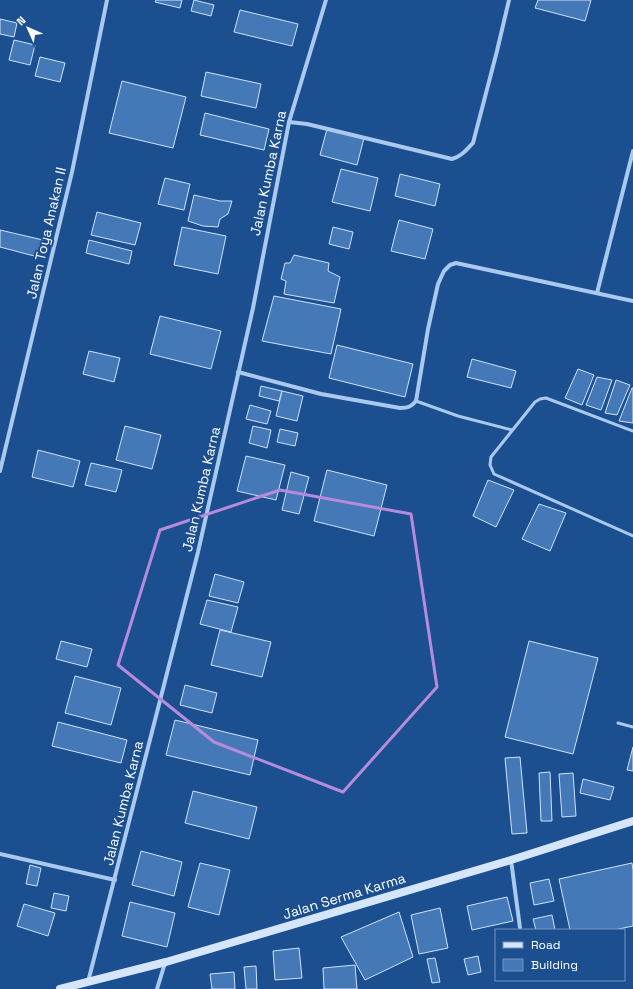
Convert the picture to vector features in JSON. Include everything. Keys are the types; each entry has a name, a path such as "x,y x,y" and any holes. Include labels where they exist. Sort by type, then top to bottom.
{"street":[{"name":"Jalan Toya Anakan II","path":"0,471 72,172 107,0"},
{"name":"Jalan Kumba Karna","path":"88,982 198,552 253,308 288,122 326,0"},
{"path":"288,122 307,124 452,159 458,157 463,154 473,143 498,51 509,0"},
{"path":"597,293 633,151"},
{"path":"238,372 321,394 400,408 409,408 413,406 416,401 428,329 438,284 444,272 450,265 456,264 633,301"},
{"name":"Jalan Serma Karma","path":"60,989 166,962 511,860 633,821"},
{"path":"0,854 115,880"},
{"path":"511,860 520,928"},
{"path":"157,989 166,962"}],"lane":[{"path":"633,431 546,398 540,399 535,402 491,457 490,465 494,474 633,536"},
{"path":"416,401 458,416 512,430"},
{"path":"618,724 633,728"}],"highlighted area":[{"path":"280,490 411,514 437,687 343,792 214,742 118,665 160,530"}],"building":[{"path":"156,0 182,0 180,8 155,2"},
{"path":"194,0 214,5 211,16 191,11"},
{"path":"538,0 591,0 585,21 535,8"},
{"path":"240,10 298,24 292,46 234,32"},
{"path":"0,19 17,23 14,37 0,34"},
{"path":"14,40 35,45 30,65 9,60"},
{"path":"40,57 65,63 60,82 35,76"},
{"path":"206,72 261,84 256,108 201,96"},
{"path":"122,81 186,97 173,148 109,133"},
{"path":"205,113 269,129 264,150 200,135"},
{"path":"327,129 364,138 357,165 320,155"},
{"path":"341,169 378,178 370,211 332,202"},
{"path":"400,174 440,184 435,206 395,196"},
{"path":"165,178 190,184 184,210 158,204"},
{"path":"194,195 220,201 232,201 228,214 220,219 218,227 203,226 188,221"},
{"path":"97,212 141,223 135,245 91,235"},
{"path":"399,220 433,229 425,259 391,251"},
{"path":"182,227 226,236 218,274 174,265"},
{"path":"333,227 353,232 349,249 329,244"},
{"path":"0,230 43,240 38,257 0,247"},
{"path":"89,240 132,251 129,264 86,253"},
{"path":"294,255 329,263 328,271 340,277 334,303 284,294 286,281 281,279 285,263 290,263"},
{"path":"274,296 341,309 331,354 262,341"},
{"path":"160,316 221,331 211,369 150,354"},
{"path":"337,345 413,364 405,397 329,378"},
{"path":"89,351 120,358 114,382 83,374"},
{"path":"472,359 516,371 511,388 467,377"},
{"path":"578,369 594,375 582,405 565,398"},
{"path":"597,377 612,380 601,410 586,405"},
{"path":"616,380 630,385 617,415 605,413"},
{"path":"261,386 282,391 279,401 259,396"},
{"path":"632,388 633,423 619,421"},
{"path":"282,391 303,396 297,421 276,416"},
{"path":"250,405 271,411 267,424 246,419"},
{"path":"125,426 161,435 152,469 116,460"},
{"path":"253,426 271,430 267,448 249,443"},
{"path":"280,429 298,433 295,446 277,442"},
{"path":"38,450 80,461 73,487 32,477"},
{"path":"246,456 285,465 276,500 237,491"},
{"path":"91,463 122,470 116,492 85,485"},
{"path":"327,470 387,485 374,536 314,521"},
{"path":"291,472 309,477 299,514 282,510"},
{"path":"488,480 514,490 496,527 473,516"},
{"path":"539,504 566,513 550,551 522,539"},
{"path":"215,574 244,582 238,603 209,596"},
{"path":"207,600 238,607 231,632 200,624"},
{"path":"220,630 271,642 262,677 211,665"},
{"path":"61,641 92,649 87,667 56,659"},
{"path":"529,641 598,658 573,754 505,737"},
{"path":"75,676 121,688 111,725 65,713"},
{"path":"185,685 217,693 212,713 180,705"},
{"path":"175,720 258,740 250,775 166,755"},
{"path":"58,722 127,740 121,763 52,746"},
{"path":"633,747 633,771 627,770"},
{"path":"520,757 527,833 512,834 505,758"},
{"path":"550,772 552,821 541,821 539,773"},
{"path":"573,773 576,816 562,817 559,774"},
{"path":"583,779 614,787 610,800 580,793"},
{"path":"193,791 257,807 249,839 185,823"},
{"path":"141,851 182,862 174,896 132,885"},
{"path":"200,863 230,870 219,915 188,907"},
{"path":"632,863 633,926 619,929 570,929 559,879"},
{"path":"30,865 41,868 37,886 26,884"},
{"path":"549,879 554,901 534,905 530,883"},
{"path":"54,893 69,896 66,911 51,908"},
{"path":"507,897 513,921 472,930 467,906"},
{"path":"130,902 175,913 167,947 122,936"},
{"path":"24,904 55,913 48,936 17,926"},
{"path":"440,908 448,948 419,954 411,915"},
{"path":"399,912 413,957 365,980 341,937"},
{"path":"552,915 555,929 536,929 533,919"},
{"path":"299,948 302,978 275,980 273,951"},
{"path":"478,956 481,972 468,975 464,959"},
{"path":"435,958 440,982 432,983 427,959"},
{"path":"355,965 357,989 324,989 323,968"},
{"path":"256,966 257,989 246,989 244,967"},
{"path":"234,972 235,989 212,989 210,974"}]}
